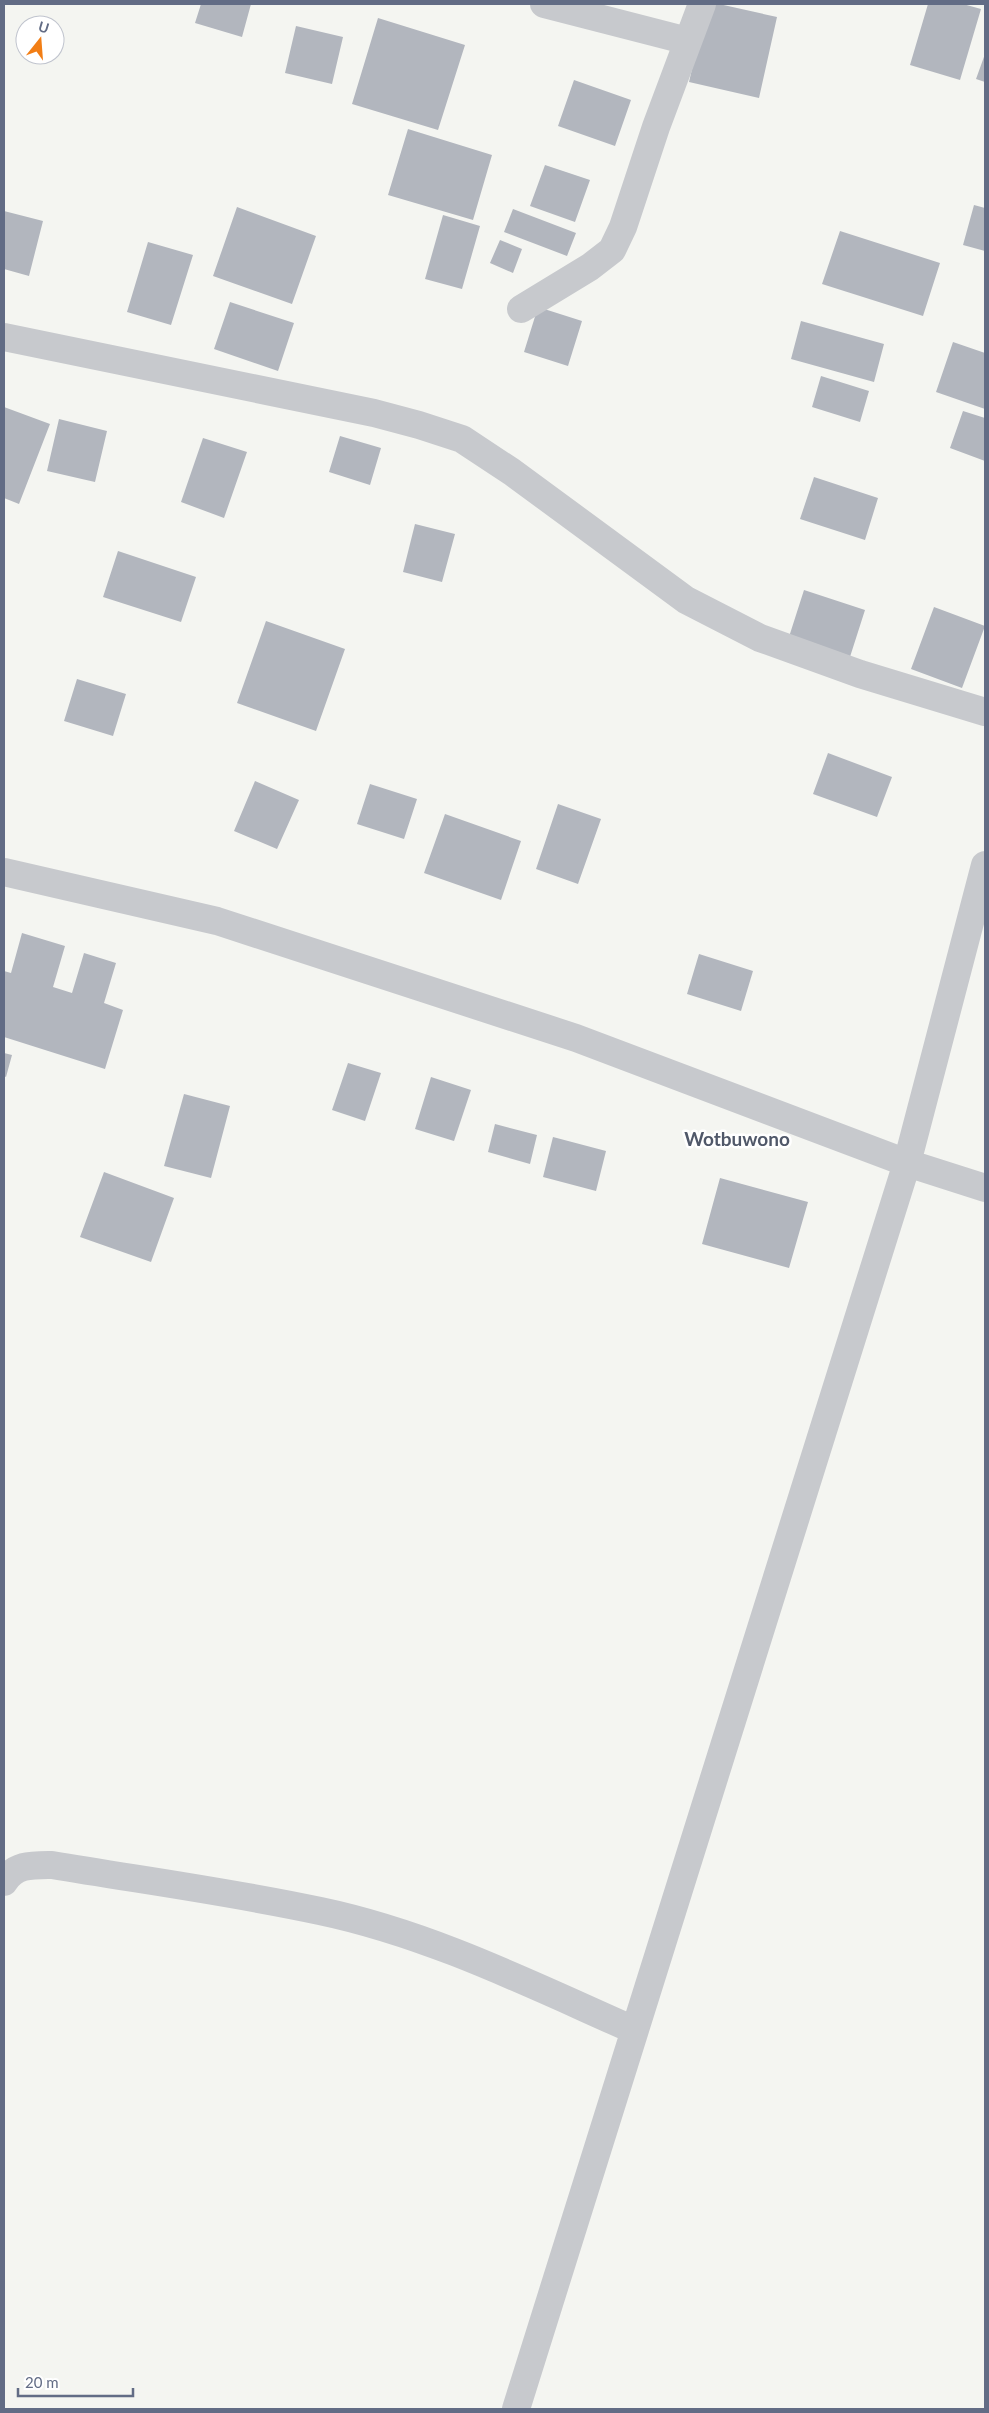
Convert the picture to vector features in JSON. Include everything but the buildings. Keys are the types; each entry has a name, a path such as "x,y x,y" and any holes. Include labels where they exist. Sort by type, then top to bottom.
{"street":[{"path":"544,4 688,42"},
{"path":"521,309 590,267 612,250 623,227 702,4"},
{"path":"4,337 374,414 419,425 462,439 512,472 686,600 760,638 860,674 985,712"},
{"path":"516,2409 907,1163 985,865"},
{"path":"4,872 226,924 576,1038 907,1163 985,1188"},
{"path":"4,1882 8,1876 24,1866 52,1865 321,1911 398,1932 472,1959 634,2030"}],"district":[{"name":"Wotbuwono","path":"737,1138"}]}
